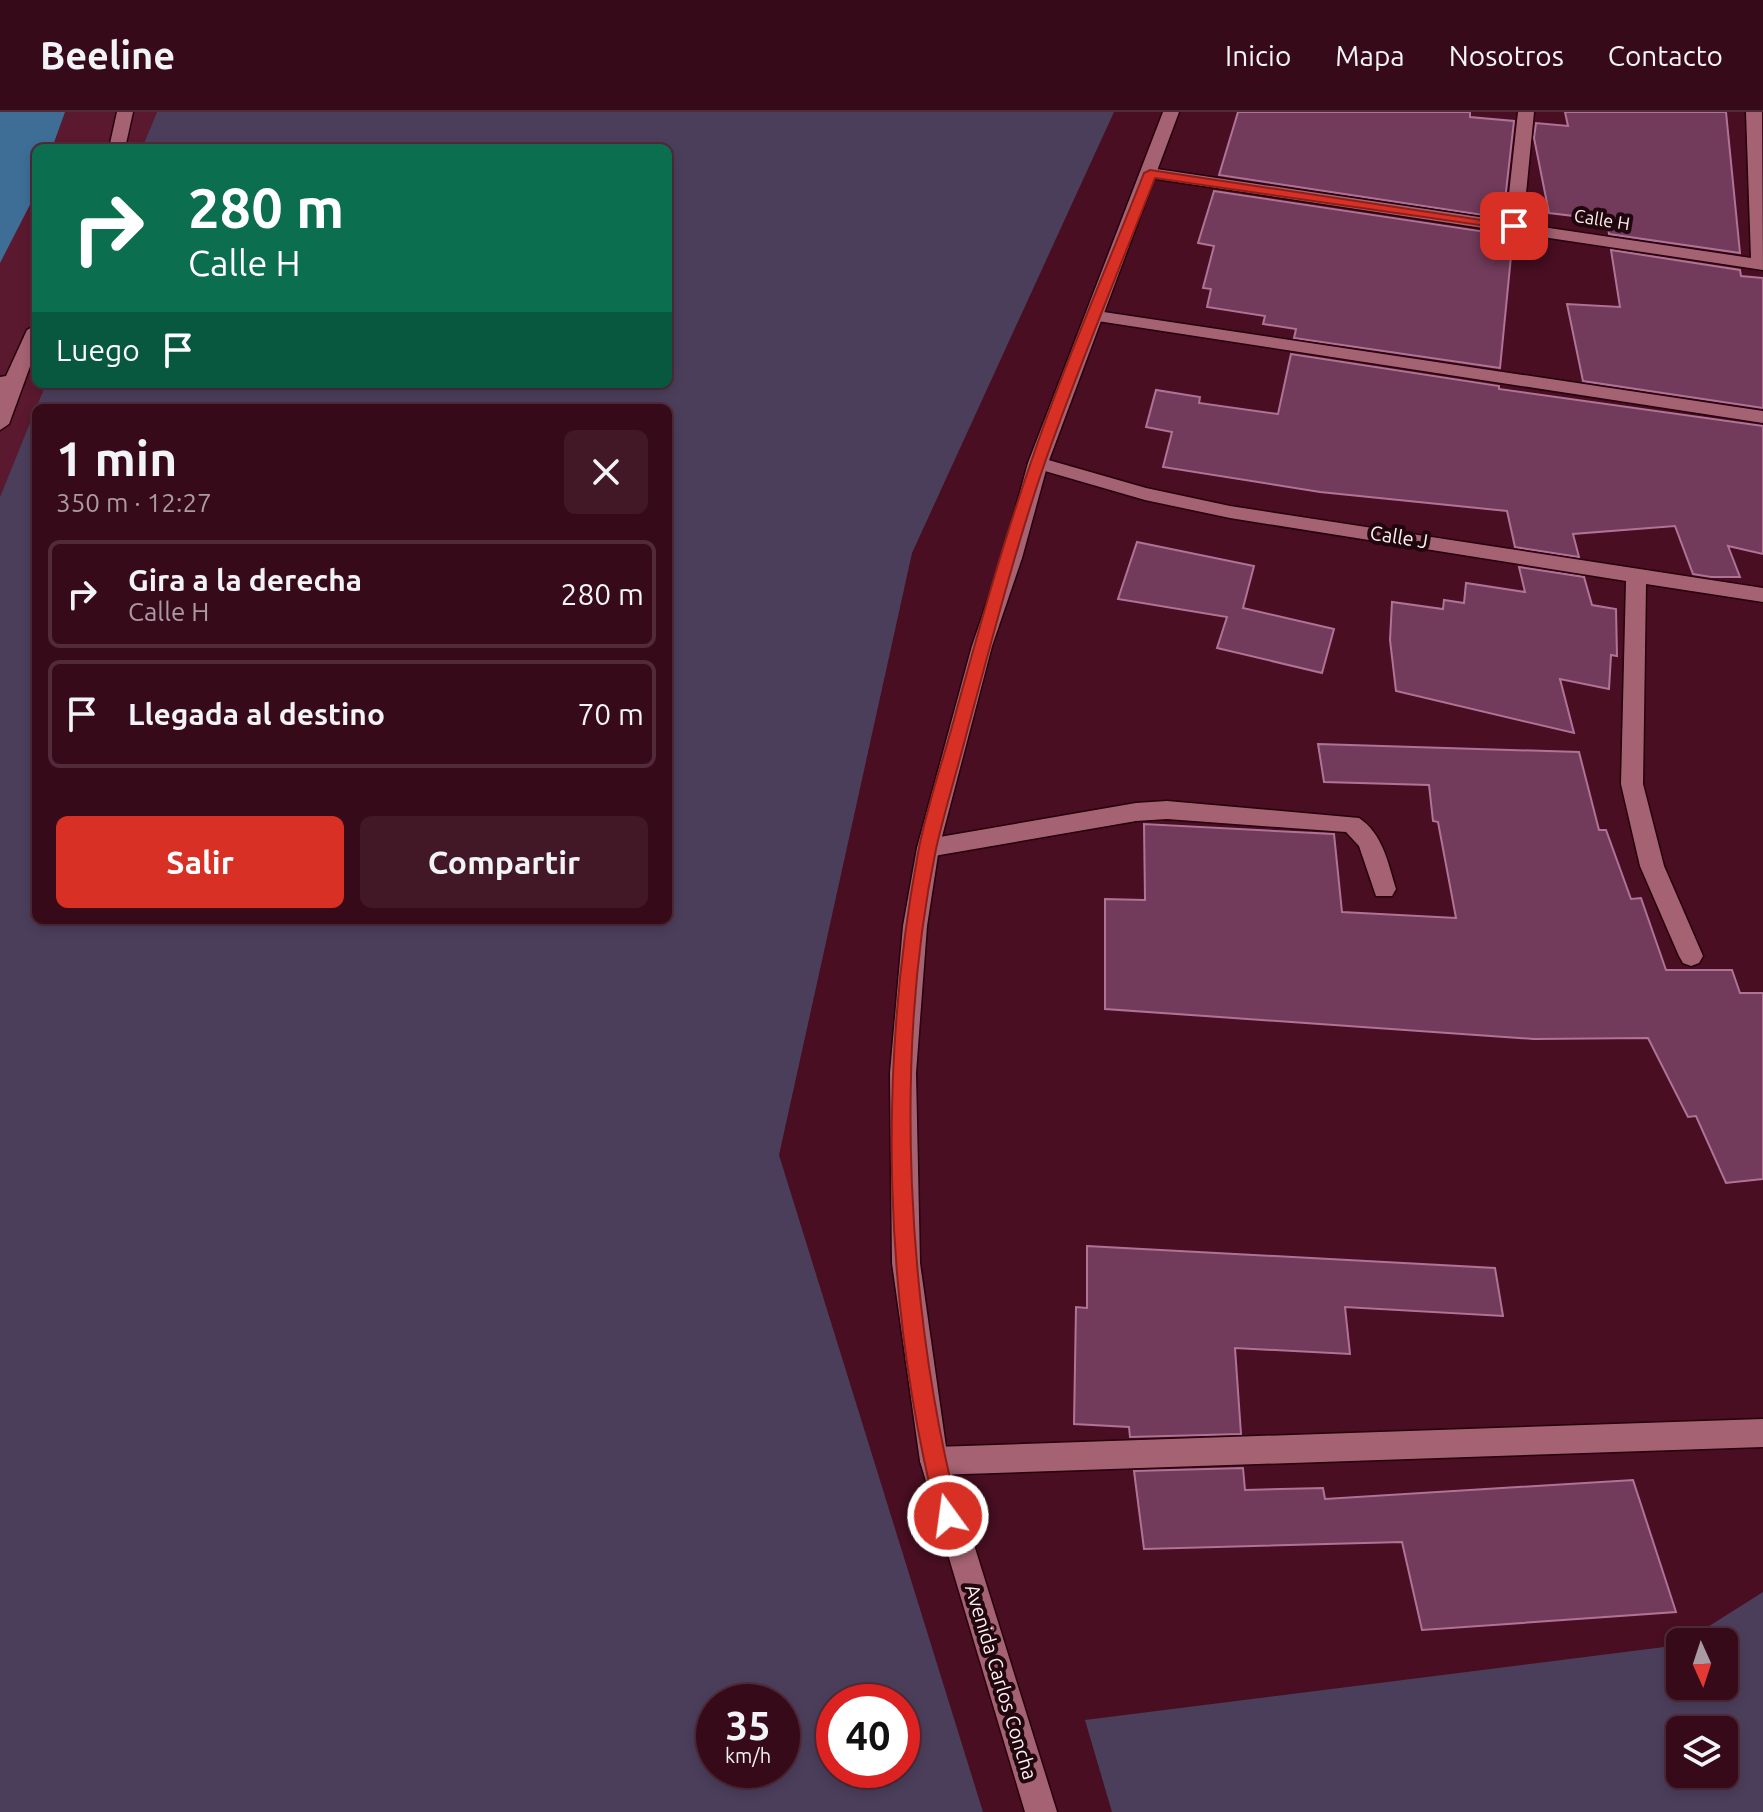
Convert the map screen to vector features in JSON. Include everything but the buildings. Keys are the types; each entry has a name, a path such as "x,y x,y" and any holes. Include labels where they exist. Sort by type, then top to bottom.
{"street":[{"path":"118,144 125,112"},
{"name":"Avenida Carlos Concha","path":"1041,1812 934,1461 906,1263 903,1073 915,926 928,848 982,646 1038,463 1097,316 1171,112"},
{"path":"1514,226 1526,112"},
{"path":"1754,112 1762,265"},
{"name":"Calle H","path":"1150,173 1762,265"},
{"path":"1097,316 1763,417"},
{"path":"0,424 7,382 32,337"},
{"name":"Calle J","path":"1038,463 1145,494 1230,512 1763,595"},
{"path":"1636,574 1632,784 1652,866 1691,956"},
{"path":"928,848 1109,816 1167,810 1351,824 1361,829 1369,841 1384,889"},
{"path":"934,1461 1763,1433"}],"shaded area":[{"path":"0,112 157,112 144,144 32,144 32,388 44,388 38,404 32,404 32,418 0,497"},
{"path":"157,112 1114,112 912,553 779,1155 983,1812 0,1812 0,497 32,418 32,924 672,924 672,404 38,404 44,388 672,388 672,144 144,144"},
{"path":"1763,1592 1763,1812 1112,1812 1085,1720 1666,1647 1666,1700 1738,1700 1738,1628 1706,1628"}],"water":[{"path":"0,112 65,112 53,144 32,144 32,201 0,263"}],"route":[{"path":"948,1516 934,1461 906,1263 903,1073 915,926 928,848 982,646 1012,558 1038,463 1150,173 1514,226"}]}
